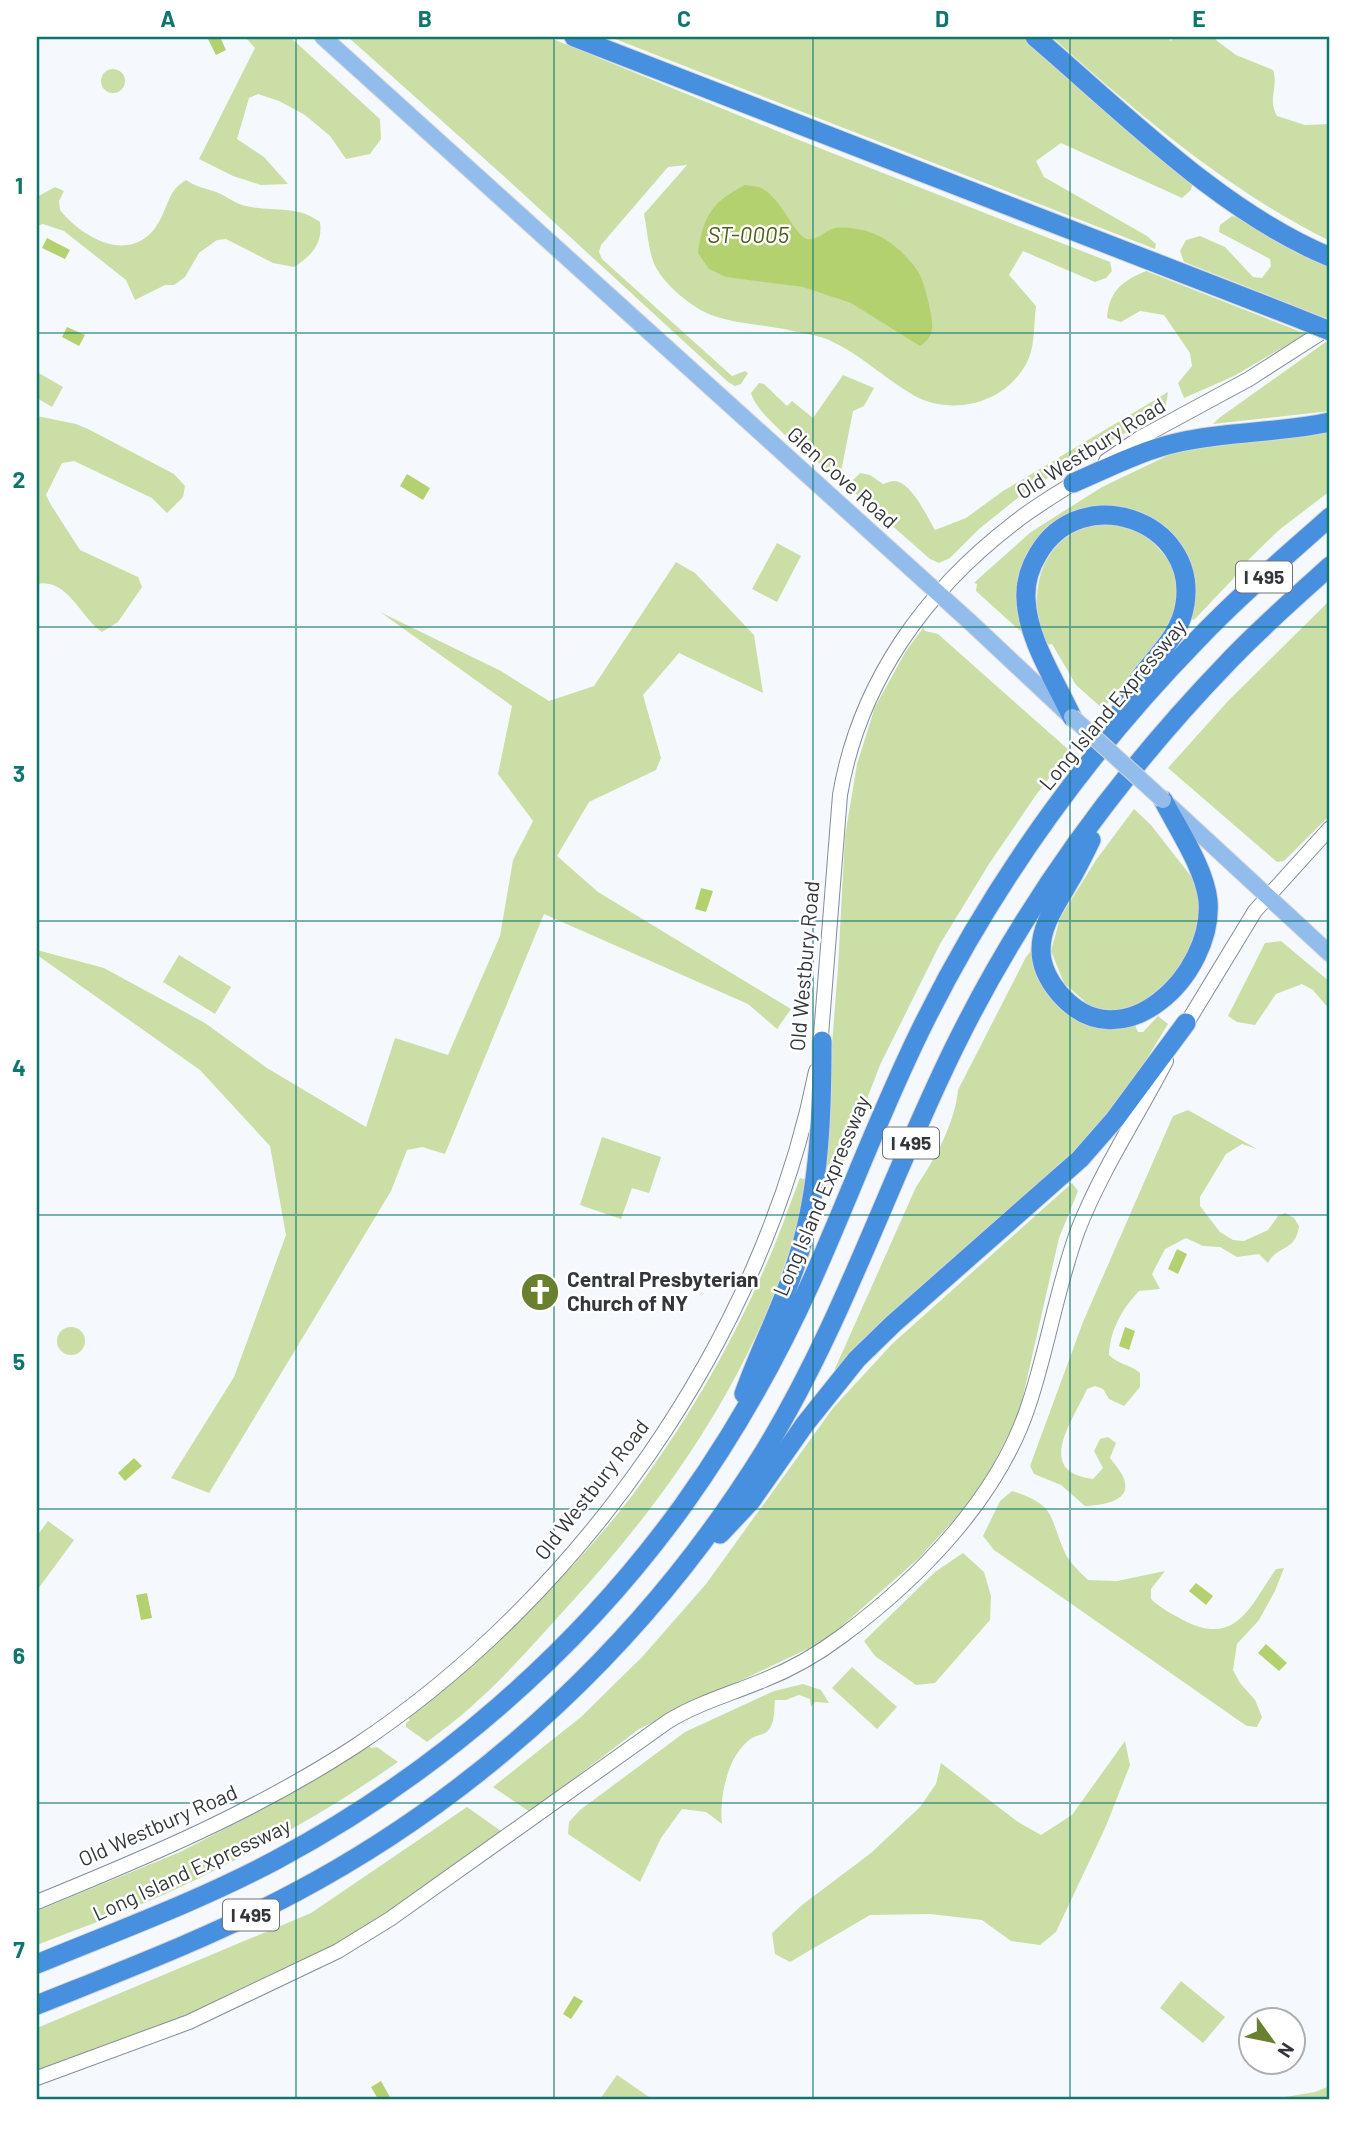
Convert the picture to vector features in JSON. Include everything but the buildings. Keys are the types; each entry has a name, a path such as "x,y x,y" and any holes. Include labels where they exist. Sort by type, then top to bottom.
{"highway":[{"path":"574,37 1330,329"},
{"path":"1035,37 1216,189 1259,219 1330,257"},
{"path":"1073,483 1168,445 1194,439 1279,431 1330,422"},
{"path":"1072,717 1030,624 1026,600 1028,577 1042,546 1067,524 1086,517 1118,515 1145,525 1171,548 1184,576 1185,603 1175,632 1142,676 1087,766"},
{"name":"Long Island Expressway","path":"37,1964 237,1880 313,1839 415,1773 505,1701 598,1610 680,1509 728,1437 793,1321 895,1086 939,995 1001,888 1087,766 1141,701 1199,638 1330,517"},
{"name":"I 495","path":"37,2005 232,1924 297,1892 371,1848 449,1795 509,1747 574,1688 661,1595 732,1500 786,1415 834,1320 938,1082 976,1005 1043,893 1115,792 1201,690 1262,628 1330,566"},
{"path":"1115,792 1070,881 1052,910 1044,930 1041,950 1045,970 1060,994 1074,1007 1100,1017 1130,1017 1159,1004 1183,978 1204,933 1208,909 1205,887 1163,800"},
{"path":"661,1595 751,1501 805,1424 857,1359 1080,1159 1127,1104 1186,1023"},
{"path":"728,1437 758,1354 787,1291 808,1221 822,1100 822,1041"}],"main road":[{"name":"Glen Cove Road","path":"323,37 938,593 1330,954"},
{"name":"Old Westbury Road","path":"37,1902 209,1829 266,1800 357,1745 441,1681 503,1626 549,1579 607,1511 646,1461 673,1420 722,1333 754,1267 783,1193 803,1127 822,1041 835,845 840,795 849,754 870,696 914,621 938,593 995,538 1031,510 1140,438 1228,391 1330,329"},
{"path":"37,2078 189,2022 338,1951 390,1919 667,1723 691,1709 766,1679 811,1657 852,1628 901,1585 967,1517 1008,1455 1029,1406 1068,1260 1083,1220 1103,1175 1140,1112 1186,1023 1267,895 1330,828"}],"shaded area":[{"path":"245,37 290,37 380,119 381,139 370,154 346,159 330,136 305,115 279,101 258,94 249,98 237,139 264,157 288,184 261,185 233,176 199,159 255,48"},
{"path":"348,37 548,37 799,140 1110,262 1112,271 1106,278 1095,282 1023,251 1009,275 1036,306 1031,352 1020,373 1009,386 979,402 946,405 929,402 913,395 829,340 714,316 697,308 679,294 663,278 653,261 644,214 687,165 668,167 601,245 599,252 602,259 732,376 745,371 748,373 741,384 735,386"},
{"path":"610,37 1026,37 1193,181 1191,190 1182,198 1061,143 1036,161 1044,177 1147,236 1156,244 1155,249"},
{"path":"1052,37 1167,37 1171,41 1173,37 1215,37 1236,55 1273,70 1273,104 1277,116 1305,125 1330,124 1330,241 1292,221 1219,174 1117,94"},
{"path":"108,69 118,69 125,76 125,86 118,93 108,93 101,86 101,76"},
{"path":"186,180 242,205 294,211 312,217 320,222 318,243 306,258 294,267 273,263 226,239 217,240 199,253 185,277 174,285 165,285 135,300 126,280 64,231 43,224 37,226 37,197 55,187 64,191 59,201 60,210 82,231 110,244 137,242 150,234 173,193"},
{"path":"1232,216 1243,219 1296,253 1330,267 1330,316 1323,317 1184,262 1180,251 1186,240 1200,236 1225,247 1253,277 1262,278 1271,266 1270,259 1219,232 1220,225"},
{"path":"1146,271 1306,334 1234,376 1184,398 1178,383 1192,366 1190,353 1164,315 1140,311 1121,322 1107,318 1108,309 1118,288"},
{"path":"1330,339 1330,411 1213,424 1219,418"},
{"path":"37,372 63,387 52,407 37,398"},
{"path":"843,375 874,388 864,406 853,411 842,467 839,475 835,476 775,426 751,393 759,383 764,384 787,406 792,401 813,418"},
{"path":"1168,392 1165,410 1029,489 979,529 950,558 939,563 930,559 855,493 853,480 860,473 870,475 883,484 893,481 901,483 913,494 935,530 966,518 1003,491"},
{"path":"37,416 88,429 174,474 185,486 183,497 167,513 152,498 74,461 62,463 46,495 80,550 138,577 142,587 118,622 102,632 65,592 48,583 37,584"},
{"path":"1330,430 1330,491 1279,530 1237,571 1233,579 1194,620 1190,618 1183,553 1123,510 1039,542 1027,637 976,591 977,584 974,583 1031,532 1102,487 1171,454 1225,440"},
{"path":"1105,522 1131,529 1151,540 1171,563 1180,595 1174,622 1103,709 1076,685 1052,644 1046,645 1037,597 1039,580 1052,551 1064,539 1079,530"},
{"path":"777,543 801,556 777,602 752,589"},
{"path":"676,562 695,573 754,635 763,693 679,653 643,695 661,758 656,770 589,802 557,856 598,892 791,1009 777,1029 748,1004 544,914 445,1154 422,1147 407,1150 391,1191 209,1493 171,1478 234,1377 286,1235 270,1146 200,1070 37,955 37,950 104,968 205,1023 267,1068 366,1127 395,1038 448,1055 500,936 513,860 533,821 498,774 512,706 380,612 501,671 549,701 594,686"},
{"path":"1330,600 1330,815 1284,861 1277,862 1168,768 1228,701"},
{"path":"923,628 938,634 1070,751 989,864 940,944 880,1065 834,1185 821,1184 845,836 857,764 875,707 906,651"},
{"path":"1134,809 1151,825 1190,875 1195,875 1203,905 1196,938 1179,971 1149,1003 1119,1011 1091,1007 1064,983 1051,951 1060,918 1096,860"},
{"path":"1281,941 1330,982 1330,1010 1313,990 1302,984 1276,994 1255,1025 1237,1022 1228,1016 1265,943"},
{"path":"1034,947 1041,980 1056,1003 1077,1019 1102,1028 1135,1025 1138,1032 1143,1032 1158,1016 1168,1024 1132,1083 1066,1165 839,1370 834,1371 916,1187 943,1140 953,1115 958,1090 1026,957"},
{"path":"179,955 231,987 215,1014 163,982"},
{"path":"1188,1110 1257,1149 1242,1144 1226,1154 1200,1197 1200,1206 1220,1232 1233,1240 1244,1241 1268,1230 1278,1216 1285,1213 1294,1218 1299,1226 1297,1234 1290,1244 1276,1253 1268,1263 1259,1254 1237,1257 1220,1247 1203,1246 1186,1238 1165,1249 1152,1274 1160,1289 1139,1291 1118,1320 1110,1346 1109,1355 1140,1373 1140,1387 1124,1406 1109,1399 1103,1389 1095,1386 1087,1389 1067,1429 1061,1455 1065,1466 1075,1474 1093,1479 1103,1468 1094,1451 1100,1439 1108,1437 1116,1443 1110,1458 1123,1476 1125,1490 1118,1499 1111,1502 1085,1506 1061,1485 1034,1474 1030,1466 1083,1322 1173,1116"},
{"path":"602,1137 661,1157 649,1193 632,1188 621,1219 580,1205"},
{"path":"800,1178 808,1180 793,1240 772,1299 747,1355 684,1461 609,1560 510,1670 427,1742 406,1727 410,1720 408,1717 504,1634 566,1573 622,1509 664,1451 710,1377 738,1325 768,1261"},
{"path":"1072,1183 1078,1191 1059,1238 1019,1414 978,1494 919,1558 826,1640 639,1729 530,1812 493,1787 581,1717 643,1656 706,1584 833,1408 892,1344"},
{"path":"71,1327 81,1331 85,1341 81,1351 71,1355 61,1351 57,1341 61,1331"},
{"path":"1012,1491 1027,1496 1045,1508 1050,1514 1066,1555 1088,1580 1117,1581 1165,1571 1151,1589 1151,1599 1187,1622 1204,1628 1219,1629 1241,1618 1276,1569 1284,1568 1259,1620 1237,1644 1233,1670 1255,1700 1262,1717 1257,1727 1247,1726 1238,1720 994,1550 983,1536 1000,1501"},
{"path":"48,1521 74,1540 38,1589 37,1536"},
{"path":"963,1553 984,1572 991,1596 990,1620 935,1683 916,1685 875,1656 864,1641 935,1572"},
{"path":"852,1667 897,1707 877,1729 832,1688"},
{"path":"803,1684 821,1690 829,1703 815,1702 811,1707 810,1699 799,1695 786,1700 775,1700 774,1718 770,1728 743,1745 731,1766 722,1802 722,1824 706,1812 682,1809 661,1838 640,1882 568,1834 569,1822 580,1810 685,1732 774,1691"},
{"path":"1125,1741 1130,1765 1106,1826 1056,1932 1040,1945 1011,1941 982,1920 930,1914 870,1915 790,1962 775,1954 772,1933 802,1905 871,1853 920,1807 936,1784 941,1763 1018,1822 1041,1835 1072,1815"},
{"path":"369,1745 371,1748 377,1747 398,1762 317,1814 233,1861 159,1897 37,1945 37,1911 180,1852 267,1807"},
{"path":"467,1807 501,1831 499,1835 378,1922 329,1951 193,2015 37,2073 37,2028 311,1913"},
{"path":"1181,1981 1225,2017 1203,2043 1160,2008"},
{"path":"617,2075 652,2099 600,2099"},
{"path":"1330,2086 1330,2099 1273,2099 1315,2092"}],"water":[{"path":"207,37 220,37 226,50 216,55"},
{"name":"ST-0005","path":"745,185 759,187 775,199 797,231 807,239 817,238 832,229 849,228 874,234 897,248 914,265 923,282 932,325 928,339 920,346 851,303 803,287 726,277 709,269 698,253 706,220 717,204"},
{"path":"47,238 70,250 65,259 42,248"},
{"path":"67,327 85,335 79,346 62,337"},
{"path":"407,474 430,488 423,500 400,486"},
{"path":"701,888 713,891 706,912 695,909"},
{"path":"1177,1249 1187,1254 1178,1274 1168,1269"},
{"path":"1125,1327 1135,1331 1129,1350 1119,1346"},
{"path":"134,1458 142,1466 125,1481 118,1473"},
{"path":"1196,1583 1213,1596 1206,1605 1189,1591"},
{"path":"147,1593 152,1618 141,1620 136,1595"},
{"path":"1266,1644 1287,1663 1279,1671 1258,1653"},
{"path":"574,1996 583,2001 571,2019 563,2014"},
{"path":"381,2081 391,2099 378,2099 371,2087"}],"place":[{"name":"Central Presbyterian Church of NY","path":"540,1292"}]}
